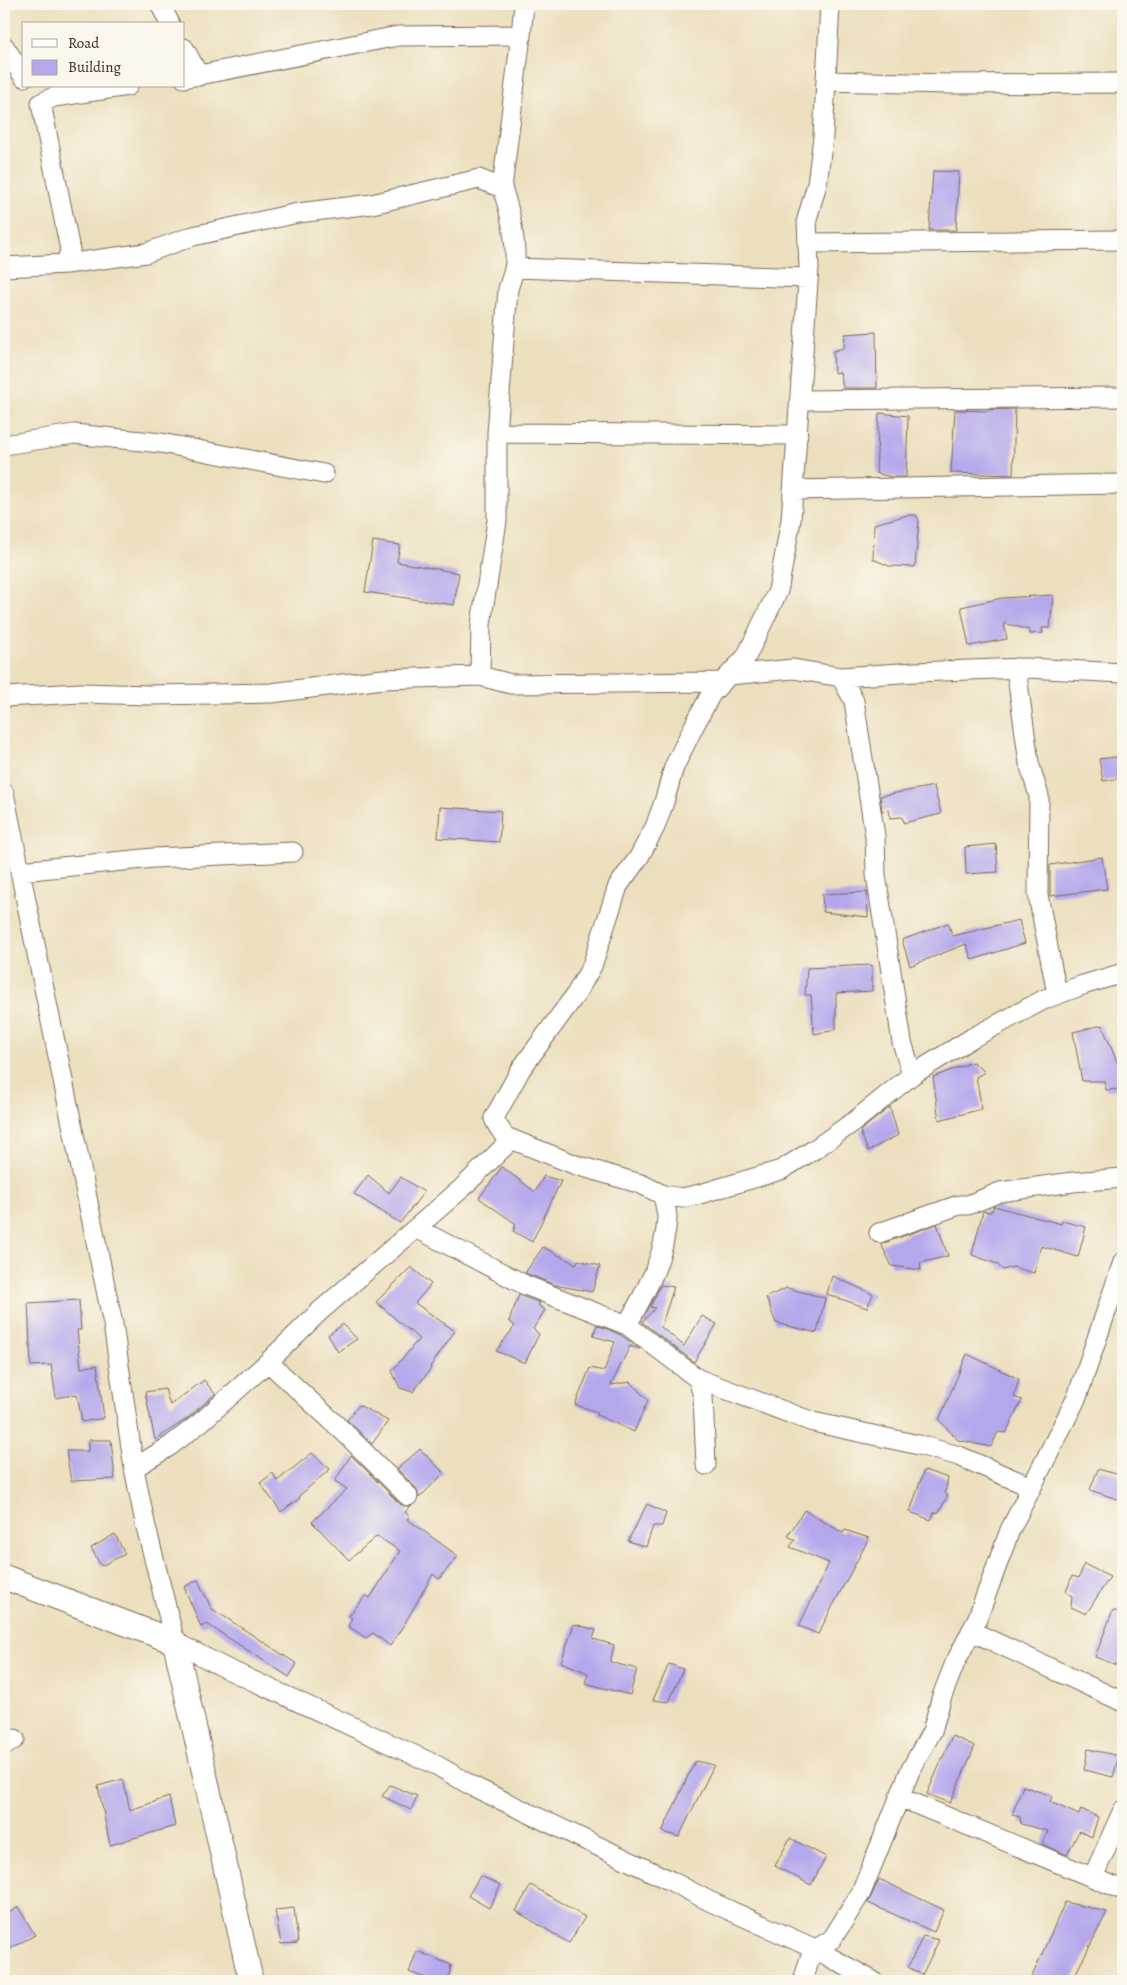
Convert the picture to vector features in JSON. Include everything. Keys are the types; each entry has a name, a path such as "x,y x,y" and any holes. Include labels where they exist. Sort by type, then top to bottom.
{"main road":[{"path":"4,1577 176,1642 252,1981"}],"street":[{"path":"160,4 169,22"},
{"path":"480,676 482,624 497,521 497,433 508,289 514,268 514,241 507,201 502,188 524,4"},
{"path":"830,4 823,137 817,184 807,219 808,278 791,520 778,591 746,657 711,694 674,767 664,802 647,842 639,857 618,886 592,966 576,994 521,1069 494,1118 497,1128 506,1137 576,1164 641,1184 663,1195 682,1198 700,1194 781,1170 856,1120 912,1074 972,1038 1057,994 1123,973"},
{"path":"185,52 191,77 398,36 521,35"},
{"path":"4,46 22,74"},
{"path":"826,81 949,84 1123,83"},
{"path":"31,88 41,104 70,250 66,264"},
{"path":"41,104 54,97 115,88"},
{"path":"4,267 66,264 146,253 193,236 298,213 372,204 479,179 502,188"},
{"path":"807,243 1123,240"},
{"path":"514,268 808,278"},
{"path":"800,400 1123,397"},
{"path":"497,433 798,435"},
{"path":"4,445 74,434 160,443 324,474"},
{"path":"793,490 1123,484"},
{"path":"4,697 82,693 149,695 271,693 383,679 480,676 511,684 725,679 793,669 841,677 1016,668 1123,674"},
{"path":"1016,668 1029,763 1039,796 1038,896 1057,994"},
{"path":"841,677 854,701 875,836 876,875 900,1032 912,1074"},
{"path":"4,793 62,1084 113,1324 134,1468 145,1522 176,1642 225,1668 438,1766 472,1786 709,1901 813,1948 873,1981"},
{"path":"20,871 154,858 293,852"},
{"path":"134,1468 178,1440 268,1362 319,1312 487,1165 507,1144 506,1137"},
{"path":"879,1233 959,1205 968,1205 1000,1192 1073,1182 1123,1178"},
{"path":"627,1324 652,1279 662,1252 667,1217 663,1195"},
{"path":"416,1228 525,1285 627,1324 698,1379 813,1422 919,1445 958,1456 1031,1487"},
{"path":"813,1948 832,1939 861,1893 910,1771 932,1731 942,1696 955,1663 971,1631 1010,1530 1078,1397 1123,1262"},
{"path":"268,1362 345,1433 408,1496"},
{"path":"698,1379 703,1396 706,1465"},
{"path":"971,1631 1123,1702"},
{"path":"899,1797 1123,1890"},
{"path":"1093,1877 1123,1810"},
{"path":"803,1981 813,1948"}],"building":[{"path":"933,171 959,172 956,230 929,230"},
{"path":"876,332 877,388 843,388 840,372 834,373 833,351 844,348 845,334"},
{"path":"1015,409 1013,475 951,473 955,410 988,411"},
{"path":"879,413 908,416 906,477 891,477 876,473"},
{"path":"908,515 916,515 919,520 915,567 889,566 873,559 874,524"},
{"path":"373,541 400,545 397,562 459,573 454,605 365,592"},
{"path":"1053,595 1050,628 1042,628 1043,633 1030,634 1029,630 1004,623 1007,639 969,646 961,607 1002,598"},
{"path":"1123,756 1123,778 1103,781 1099,759"},
{"path":"934,786 941,814 904,823 902,817 890,818 889,810 882,811 880,796"},
{"path":"440,807 501,811 499,842 438,838"},
{"path":"996,844 998,872 966,874 965,847"},
{"path":"1102,857 1107,889 1050,896 1050,865"},
{"path":"867,892 868,917 823,912 822,894"},
{"path":"1019,920 1025,943 972,960 966,944 910,966 902,940 948,923 953,936"},
{"path":"872,965 872,991 836,993 836,1030 814,1034 811,995 805,995 807,968"},
{"path":"1102,1025 1122,1074 1123,1089 1106,1090 1104,1081 1082,1081 1073,1032"},
{"path":"973,1062 985,1072 976,1077 982,1109 939,1120 933,1077"},
{"path":"890,1107 898,1135 868,1151 860,1131"},
{"path":"502,1167 535,1192 544,1176 561,1181 532,1242 513,1231 516,1224 479,1198"},
{"path":"368,1175 389,1193 401,1177 424,1192 400,1223 354,1194"},
{"path":"994,1206 1061,1224 1062,1221 1086,1227 1078,1257 1041,1246 1034,1273 1013,1267 1003,1270 997,1264 972,1255 983,1211 991,1212"},
{"path":"937,1224 948,1256 920,1263 921,1270 892,1266 881,1244"},
{"path":"543,1247 576,1264 578,1260 600,1266 592,1292 555,1285 525,1273"},
{"path":"411,1267 431,1284 415,1303 455,1331 413,1392 400,1388 392,1371 419,1339 376,1302"},
{"path":"832,1276 873,1294 867,1308 827,1294"},
{"path":"661,1285 674,1287 661,1327 684,1346 702,1316 717,1324 694,1362 642,1322 655,1308 650,1307"},
{"path":"787,1288 825,1298 817,1333 776,1323 766,1297"},
{"path":"519,1295 540,1303 538,1305 545,1310 533,1329 539,1334 525,1363 496,1351 515,1326 509,1321"},
{"path":"79,1300 81,1330 77,1330 81,1368 97,1365 104,1418 82,1422 77,1394 56,1398 51,1365 31,1366 28,1303"},
{"path":"343,1324 357,1339 338,1352 328,1335"},
{"path":"597,1325 621,1335 640,1349 630,1346 611,1385 630,1382 648,1400 634,1432 597,1415 598,1412 575,1405 590,1368 604,1371 615,1342 593,1336"},
{"path":"967,1354 1019,1379 1014,1397 1022,1400 1006,1433 998,1432 991,1447 958,1440 939,1420"},
{"path":"204,1380 215,1394 188,1418 155,1440 145,1392 165,1389 170,1405"},
{"path":"359,1405 388,1421 372,1444 347,1420"},
{"path":"88,1440 111,1440 115,1479 71,1481 66,1451 88,1451"},
{"path":"420,1449 444,1473 419,1498 416,1488 397,1469"},
{"path":"312,1453 330,1469 299,1496 300,1498 281,1512 260,1483 273,1473 277,1481"},
{"path":"351,1455 400,1504 410,1507 405,1512 410,1516 407,1519 458,1556 439,1579 433,1574 390,1646 373,1633 366,1638 348,1626 352,1618 349,1616 366,1595 370,1598 400,1551 377,1536 349,1560 312,1522 347,1489 335,1481"},
{"path":"1098,1469 1123,1476 1123,1501 1090,1490"},
{"path":"924,1470 948,1478 945,1493 948,1495 939,1512 934,1513 931,1520 910,1512"},
{"path":"647,1504 666,1513 662,1526 653,1526 646,1547 628,1541"},
{"path":"804,1510 843,1533 845,1530 869,1538 818,1634 799,1626 829,1563 790,1547 795,1540 788,1536"},
{"path":"115,1534 125,1554 101,1566 91,1548"},
{"path":"1084,1564 1110,1577 1086,1614 1071,1607 1072,1596 1066,1592 1072,1576 1079,1578"},
{"path":"198,1580 211,1608 297,1664 289,1677 207,1624 201,1627 184,1587"},
{"path":"1113,1610 1123,1614 1123,1654 1119,1666 1095,1657"},
{"path":"574,1624 596,1630 593,1639 614,1645 610,1662 637,1669 630,1695 585,1683 588,1673 561,1662"},
{"path":"669,1664 683,1669 669,1702 653,1700"},
{"path":"952,1736 975,1746 950,1803 927,1794"},
{"path":"1088,1749 1119,1756 1113,1777 1084,1770"},
{"path":"695,1761 714,1765 679,1837 662,1832"},
{"path":"123,1779 130,1810 169,1797 175,1826 110,1845 98,1786"},
{"path":"390,1785 417,1796 411,1810 382,1796"},
{"path":"1023,1786 1052,1796 1050,1802 1079,1815 1081,1809 1098,1817 1092,1837 1079,1831 1067,1855 1042,1844 1048,1831 1021,1824 1020,1817 1012,1815"},
{"path":"790,1838 826,1857 811,1885 775,1866"},
{"path":"480,1876 501,1885 489,1908 468,1896"},
{"path":"879,1879 944,1910 934,1932 868,1903"},
{"path":"531,1885 585,1917 569,1943 516,1911"},
{"path":"1065,1902 1107,1912 1072,1981 1030,1981"},
{"path":"18,1907 35,1935 4,1952 4,1916"},
{"path":"294,1908 298,1943 281,1944 275,1910"},
{"path":"923,1936 939,1940 922,1975 908,1967"},
{"path":"417,1951 451,1965 448,1981 433,1981 409,1972"}]}
